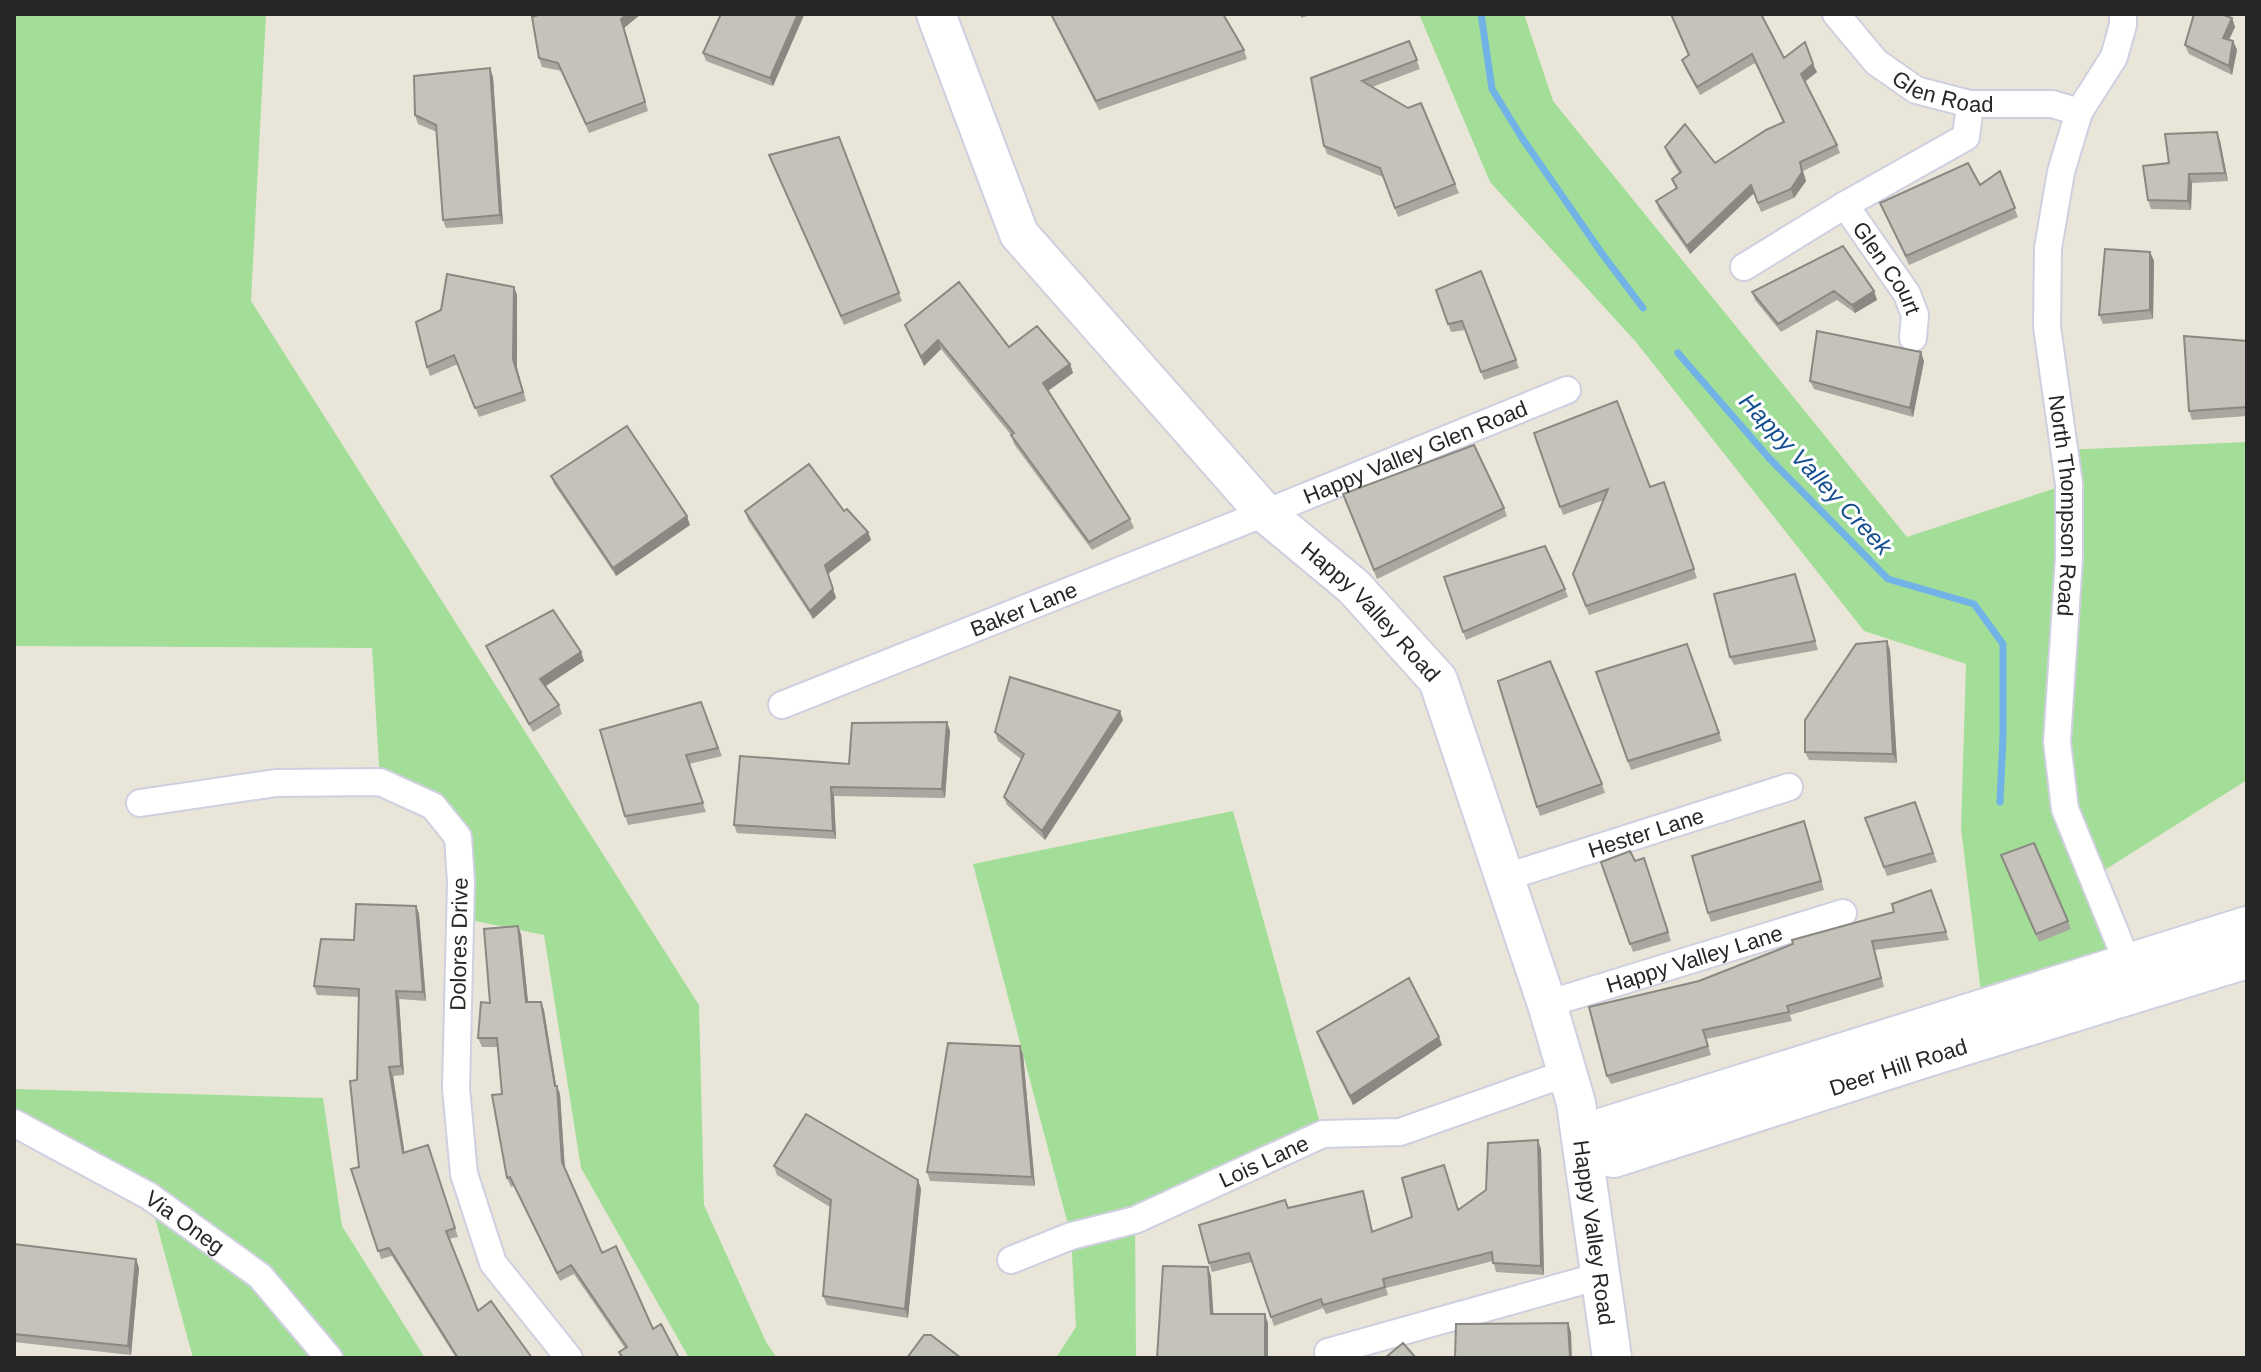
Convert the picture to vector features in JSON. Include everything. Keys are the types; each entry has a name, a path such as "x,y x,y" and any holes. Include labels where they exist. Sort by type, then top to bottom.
{"street":[{"name":"Happy Valley Road","path":"936,14 1019,234 1265,513 1354,587 1438,680 1547,1004 1576,1103 1593,1139 1600,1276 1612,1358"},
{"name":"Glen Road","path":"1836,14 1876,62 1916,90 1970,104 2052,104 2079,112"},
{"name":"North Thompson Road","path":"2123,14 2114,57 2079,112 2061,172 2048,248 2047,327 2069,484 2069,558 2057,742 2065,809 2141,976"},
{"path":"1744,267 1845,205 1966,137 1970,104"},
{"name":"Glen Court","path":"1845,205 1907,294 1915,315 1913,338"},
{"name":"Happy Valley Glen Road","path":"1265,513 1567,390"},
{"name":"Baker Lane","path":"782,705 1265,513"},
{"name":"Dolores Drive","path":"140,803 276,783 380,782 433,806 458,837 461,882 456,1088 464,1174 493,1263 569,1358"},
{"name":"Hester Lane","path":"1503,878 1789,787"},
{"name":"Happy Valley Lane","path":"1547,1004 1843,913"},
{"name":"Deer Hill Road","path":"2247,926 2141,976 1928,1057 1614,1158 1593,1139 1983,1009 2141,976 2247,959"},
{"name":"Lois Lane","path":"1011,1260 1071,1236 1135,1220 1323,1134 1400,1132 1567,1073"},
{"name":"Via Oneg","path":"14,1123 149,1196 260,1276 329,1358"},
{"path":"1328,1352 1600,1276"}],"green space":[{"path":"14,14 266,14 251,301 699,1005 704,1205 766,1342 777,1358 689,1358 581,1168 544,935 460,918 457,837 380,782 372,648 14,646"},
{"path":"1419,14 1524,14 1553,101 1907,537 2068,484 2064,450 2247,442 2247,780 2092,878 2128,964 1983,1009 1961,828 1966,664 1864,631 1636,342 1490,182"},
{"path":"1233,811 1323,1134 1135,1220 1136,1358 1056,1358 1076,1327 1071,1236 973,864"},
{"path":"14,1089 323,1098 342,1226 425,1358 193,1358 149,1196 14,1123"}],"building":[{"path":"541,14 627,14 621,19 645,102 586,124 558,63 539,58 532,17"},
{"path":"721,14 798,14 770,78 703,53"},
{"path":"1051,14 1223,14 1244,50 1096,101"},
{"path":"1671,14 1761,14 1784,58 1805,42 1813,64 1801,74 1837,145 1800,162 1802,172 1791,189 1758,203 1751,185 1687,246 1656,201 1677,188 1672,179 1681,172 1665,147 1685,124 1715,163 1784,122 1752,54 1697,87 1682,60 1689,55"},
{"path":"2194,14 2221,14 2232,18 2223,38 2233,41 2229,66 2185,45"},
{"path":"1409,41 1417,60 1362,81 1408,108 1421,103 1455,184 1395,208 1380,168 1324,146 1311,78"},
{"path":"490,68 500,215 443,220 436,125 415,115 414,76"},
{"path":"2217,132 2225,173 2189,174 2188,201 2148,200 2143,166 2169,163 2165,134"},
{"path":"839,137 899,293 841,316 769,155"},
{"path":"1968,163 1980,185 2000,171 2015,208 1906,256 1880,203"},
{"path":"1843,246 1874,291 1852,305 1834,291 1778,324 1752,292"},
{"path":"2105,249 2150,252 2150,310 2099,315"},
{"path":"1481,271 1516,360 1481,372 1462,321 1448,324 1436,290"},
{"path":"447,274 514,287 513,359 523,392 475,408 454,355 427,367 416,322 441,310"},
{"path":"959,282 1009,347 1037,326 1070,364 1043,383 1130,519 1089,542 1011,435 1014,433 938,340 921,357 905,325"},
{"path":"1817,331 1921,352 1910,408 1810,381"},
{"path":"2184,336 2247,341 2247,407 2189,411"},
{"path":"1617,401 1650,487 1664,482 1694,569 1586,606 1573,574 1608,489 1560,507 1534,433"},
{"path":"627,426 687,516 613,568 551,476"},
{"path":"1474,445 1504,508 1374,570 1343,494"},
{"path":"809,464 844,511 847,509 868,532 825,565 833,589 810,611 745,511"},
{"path":"1545,546 1565,589 1463,632 1444,577"},
{"path":"1795,574 1815,641 1730,657 1714,594"},
{"path":"553,610 581,652 540,679 559,705 529,724 486,646"},
{"path":"1887,641 1893,754 1805,752 1805,720 1856,644"},
{"path":"1687,644 1719,733 1628,761 1596,672"},
{"path":"1550,661 1602,784 1537,807 1498,681"},
{"path":"1010,677 1120,711 1042,831 1004,797 1024,754 995,732"},
{"path":"701,702 718,748 686,755 703,803 625,816 600,730"},
{"path":"947,722 942,789 831,787 833,831 734,825 740,756 849,764 852,723"},
{"path":"1915,802 1933,853 1884,867 1865,818"},
{"path":"1804,821 1821,881 1708,913 1692,856"},
{"path":"2034,843 2068,921 2036,934 2001,855"},
{"path":"1630,851 1635,861 1644,858 1668,932 1630,944 1601,862"},
{"path":"1931,890 1946,932 1872,941 1881,978 1787,1006 1789,1012 1703,1030 1708,1046 1607,1076 1589,1007 1699,981 1793,944 1792,940 1894,912 1892,904"},
{"path":"356,904 416,906 423,992 396,991 401,1066 389,1067 403,1153 428,1145 455,1228 446,1231 478,1311 491,1301 532,1358 458,1358 389,1248 378,1251 351,1169 359,1167 350,1081 357,1080 359,989 314,986 321,939 354,940"},
{"path":"518,926 526,1002 541,1002 557,1086 562,1162 602,1253 616,1246 653,1329 661,1324 679,1358 623,1358 619,1352 627,1347 571,1265 557,1273 510,1177 507,1178 492,1095 502,1094 497,1038 478,1038 481,1002 490,1003 484,929"},
{"path":"1409,978 1439,1037 1350,1096 1317,1032"},
{"path":"948,1043 1020,1046 1032,1177 927,1172"},
{"path":"806,1114 918,1180 905,1309 823,1296 831,1200 774,1166"},
{"path":"1538,1140 1541,1266 1493,1263 1492,1252 1383,1279 1385,1287 1323,1305 1321,1299 1271,1317 1249,1253 1209,1263 1199,1225 1285,1200 1288,1208 1363,1191 1372,1232 1412,1217 1402,1178 1444,1165 1458,1210 1486,1190 1488,1143"},
{"path":"14,1244 136,1259 128,1346 14,1334"},
{"path":"1163,1266 1208,1267 1211,1314 1265,1314 1265,1358 1157,1358"},
{"path":"1568,1323 1570,1358 1455,1358 1456,1324"},
{"path":"924,1335 931,1335 961,1358 907,1358"},
{"path":"1403,1343 1416,1358 1385,1358"}],"waterway":[{"name":"Happy Valley Creek","path":"1481,14 1492,89 1522,138 1643,308"},
{"name":"Happy Valley Creek","path":"1678,353 1769,458 1888,579 1974,604 2003,644 2000,802"}]}
